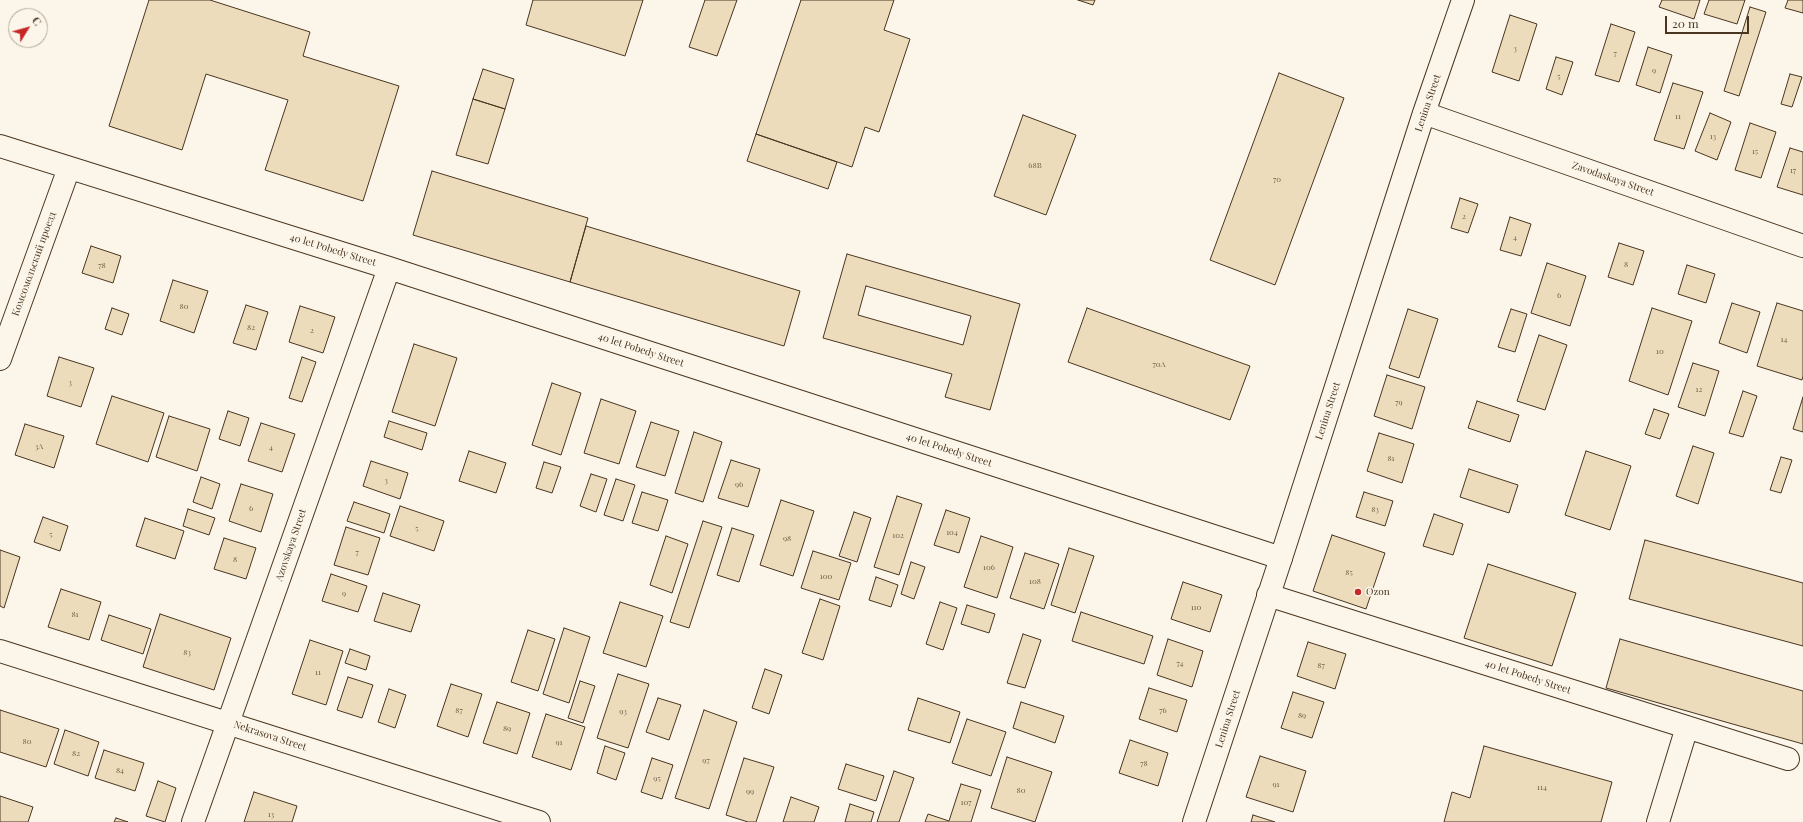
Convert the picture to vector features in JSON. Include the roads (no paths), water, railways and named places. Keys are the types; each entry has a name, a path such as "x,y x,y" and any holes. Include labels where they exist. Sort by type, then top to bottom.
{"street":[{"name":"Lenina Street","path":"1194,822 1281,558 1424,113 1463,0"},
{"name":"Zavodaskaya Street","path":"1424,113 1803,246"},
{"name":"40 let Pobedy Street","path":"0,146 389,268 1281,558"},
{"name":"Комсомольский проезд","path":"0,360 69,168"},
{"name":"Azovskaya Street","path":"193,822 389,268"},
{"name":"40 let Pobedy Street","path":"1268,595 1788,759"},
{"name":"Nekrasova Street","path":"0,651 228,722 539,822"},
{"path":"1658,822 1686,727"}],"place":[{"name":"Ozon","path":"1358,592"}]}
